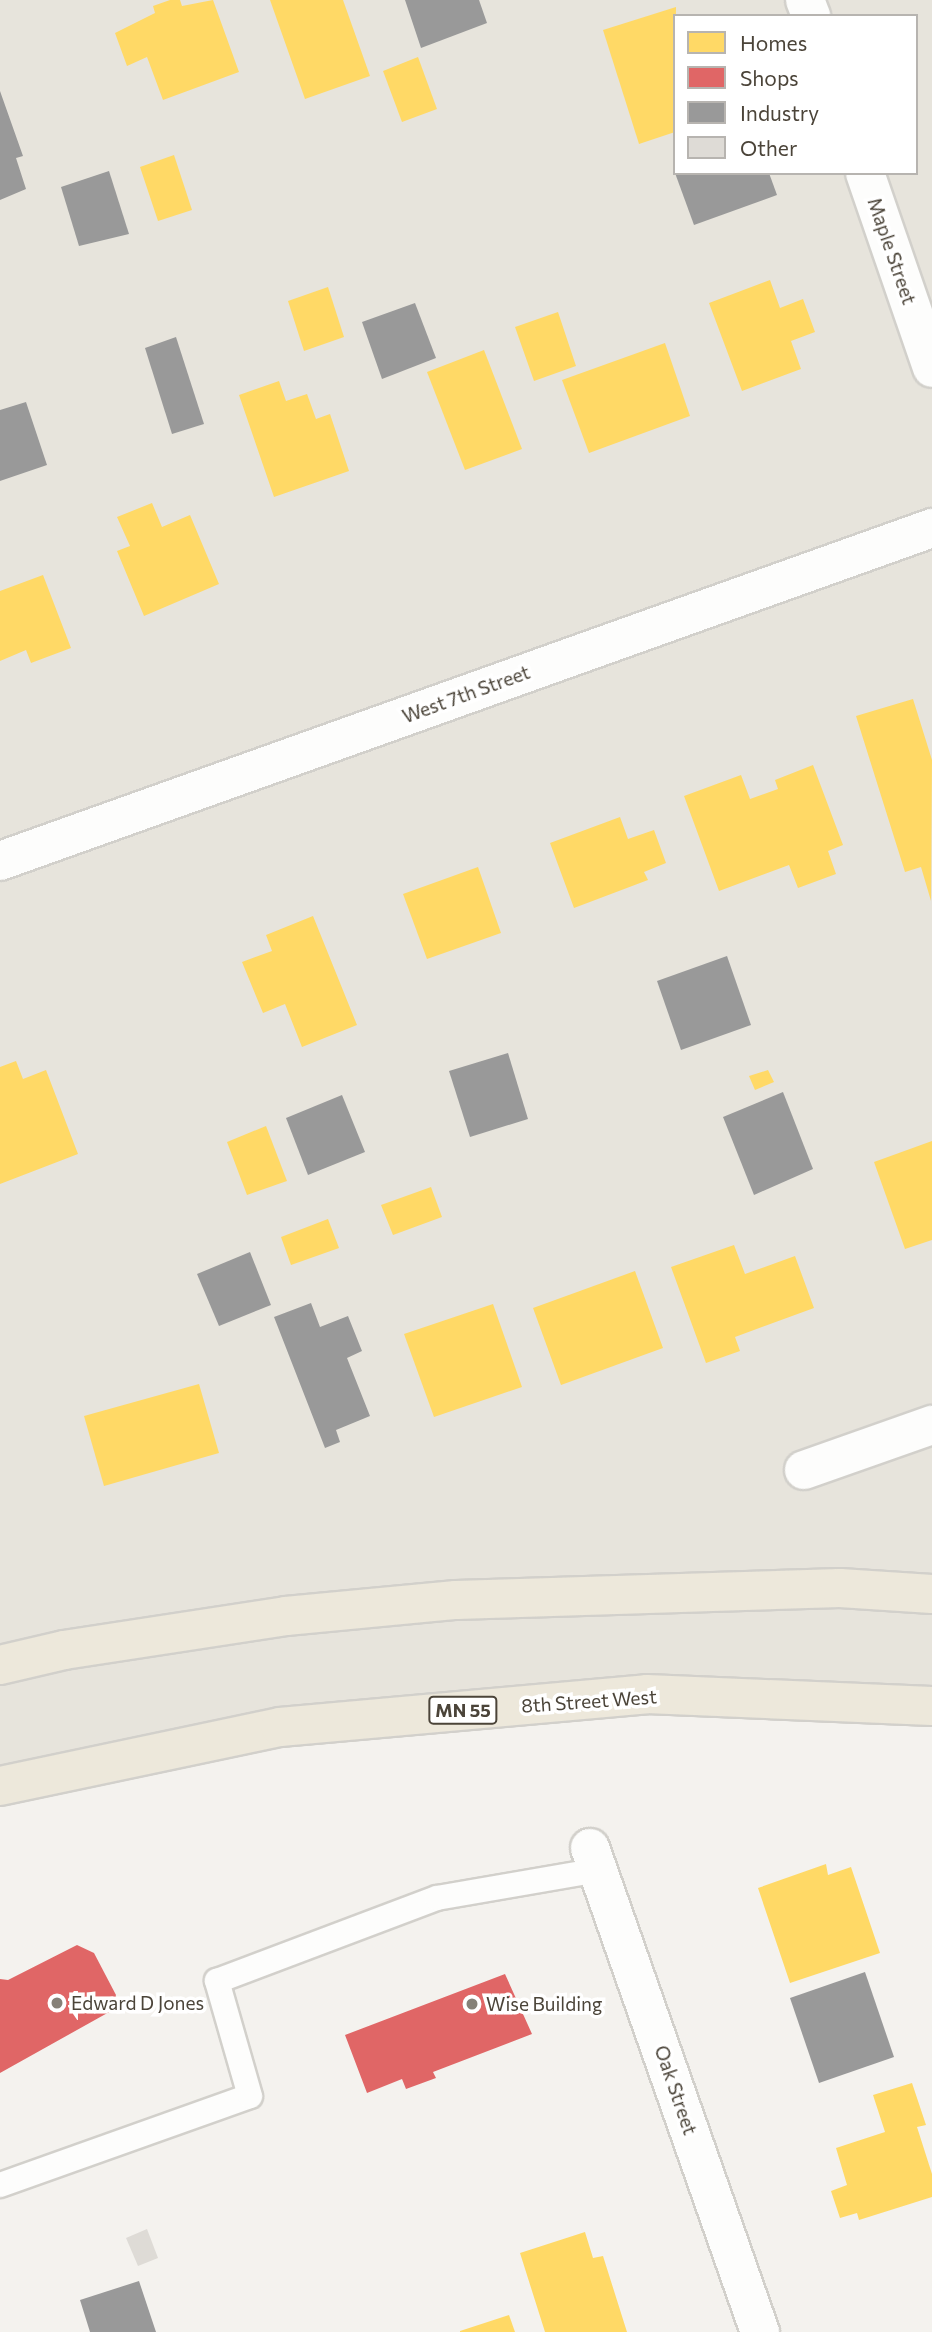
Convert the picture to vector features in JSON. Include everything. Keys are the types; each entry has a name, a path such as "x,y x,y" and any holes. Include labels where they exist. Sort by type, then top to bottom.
{"highway":[{"path":"0,1665 64,1650 286,1616 456,1600 840,1588 932,1594"},
{"name":"8th Street West","path":"0,1786 280,1727 634,1695 932,1706"}],"street":[{"name":"Maple Street","path":"866,175 932,368"},
{"name":"West 7th Street","path":"0,861 932,528"},
{"path":"804,1471 932,1425"},
{"name":"Oak Street","path":"594,1859 760,2332"}],"lane":[{"path":"0,2185 250,2096 217,1981 437,1898 594,1859"}],"shaded area":[{"path":"0,0 932,0 932,1706 647,1694 0,1786"}],"building: Homes":[{"path":"170,0 180,0 182,6 213,0 239,72 163,100 147,57 127,66 115,33 155,13 153,6"},
{"path":"270,0 343,0 370,76 305,99"},
{"path":"676,7 676,14 673,14 673,133 639,144 603,30"},
{"path":"418,57 437,109 402,122 383,71"},
{"path":"174,155 192,210 158,221 140,167"},
{"path":"770,280 780,308 803,299 815,332 791,341 801,369 742,391 709,303"},
{"path":"328,287 344,337 304,351 288,301"},
{"path":"558,312 576,366 534,381 515,327"},
{"path":"665,343 690,416 589,453 562,380"},
{"path":"484,350 522,449 465,470 427,372"},
{"path":"279,381 286,401 307,394 316,419 330,414 349,471 274,497 239,395"},
{"path":"152,503 162,527 190,515 219,584 144,616 117,551 130,546 117,517"},
{"path":"43,575 71,648 31,663 26,650 0,661 0,591"},
{"path":"913,699 932,760 931,901 921,867 905,872 856,716"},
{"path":"813,765 843,845 828,851 836,874 798,888 789,865 719,891 684,796 741,775 750,799 778,789 775,780"},
{"path":"620,817 628,839 654,830 666,863 644,872 648,880 574,908 550,843"},
{"path":"478,867 501,933 427,959 403,894"},
{"path":"313,916 357,1025 302,1047 285,1004 263,1013 242,962 272,951 266,935"},
{"path":"16,1061 23,1079 46,1070 78,1154 0,1184 0,1067"},
{"path":"768,1070 774,1082 755,1090 749,1076"},
{"path":"266,1126 287,1181 247,1195 227,1142"},
{"path":"932,1141 932,1240 905,1249 874,1162"},
{"path":"431,1187 442,1217 393,1235 381,1205"},
{"path":"328,1219 339,1248 291,1265 281,1237"},
{"path":"734,1245 745,1274 795,1256 814,1308 735,1337 740,1351 706,1363 671,1267"},
{"path":"635,1271 663,1348 561,1385 533,1308"},
{"path":"493,1304 522,1387 434,1417 404,1334"},
{"path":"199,1384 219,1453 104,1486 84,1416"},
{"path":"826,1864 828,1875 851,1867 880,1953 790,1983 758,1888"},
{"path":"912,2083 926,2125 917,2127 932,2174 932,2197 859,2220 857,2213 840,2218 831,2191 847,2185 836,2148 885,2132 873,2095"},
{"path":"585,2232 593,2258 603,2256 627,2332 545,2332 520,2253"},
{"path":"509,2315 515,2332 460,2332 460,2331"}],"building: Shops":[{"name":"Edward D Jones","path":"77,1945 94,1953 116,1995 111,2011 0,2073 0,1979 8,1980"},
{"name":"Wise Building","path":"505,1974 532,2034 433,2072 436,2078 406,2089 402,2079 367,2093 345,2035"}],"building: Industry":[{"path":"405,0 479,0 487,23 421,48"},
{"path":"0,91 23,156 16,158 26,189 0,200"},
{"path":"109,171 129,234 79,246 61,187"},
{"path":"676,175 770,175 777,195 694,225"},
{"path":"415,303 436,358 382,379 362,322"},
{"path":"176,337 204,424 172,434 145,348"},
{"path":"26,402 47,465 0,481 0,410"},
{"path":"727,956 751,1025 681,1050 657,981"},
{"path":"508,1053 528,1119 470,1137 449,1071"},
{"path":"783,1092 813,1169 754,1195 723,1117"},
{"path":"342,1095 365,1152 308,1175 286,1118"},
{"path":"250,1252 271,1305 219,1326 197,1274"},
{"path":"311,1303 320,1327 348,1316 362,1351 347,1358 370,1416 336,1430 340,1442 325,1448 274,1317"},
{"path":"865,1972 894,2057 819,2083 790,1998"},
{"path":"139,2281 156,2332 90,2332 80,2300"}],"building: Other":[{"path":"147,2229 158,2258 138,2266 126,2238"}],"place":[{"name":"Edward D Jones","path":"57,2003"},
{"name":"Wise Building","path":"472,2004"}]}
